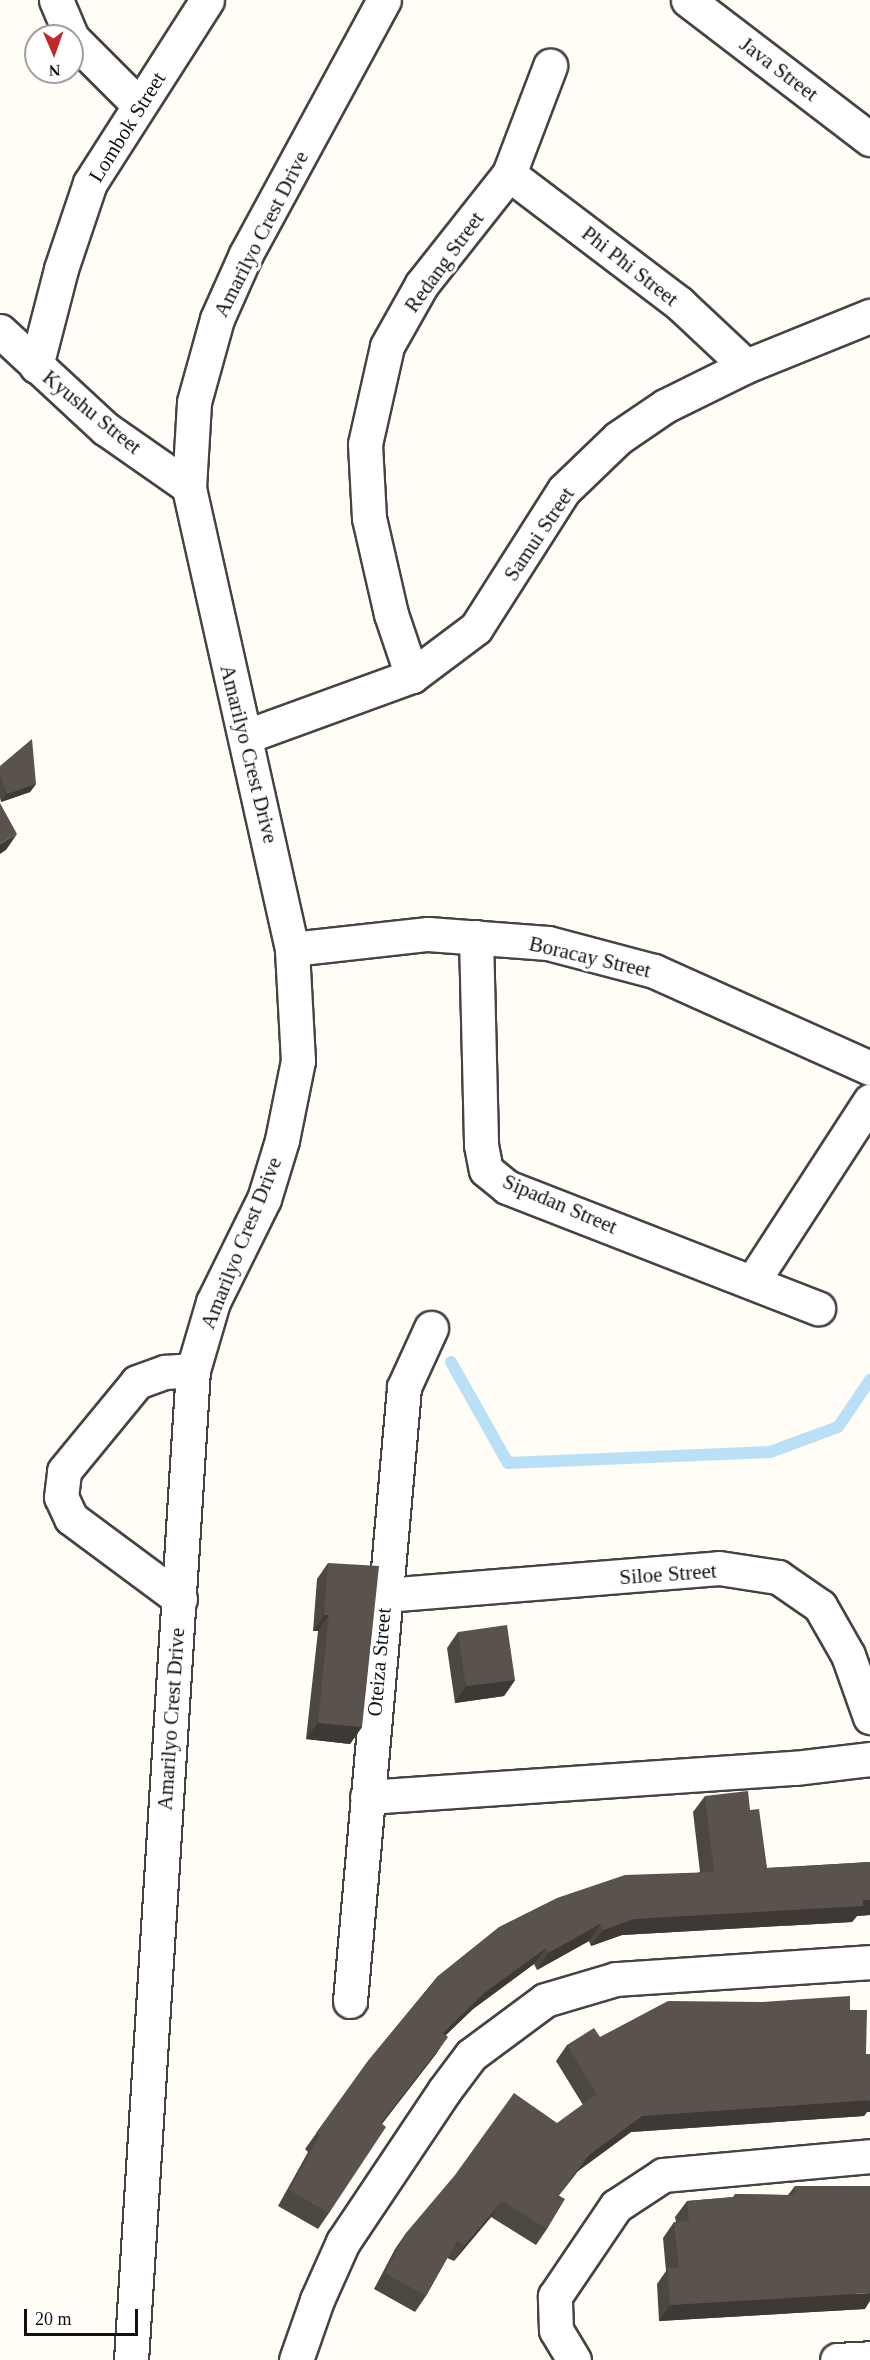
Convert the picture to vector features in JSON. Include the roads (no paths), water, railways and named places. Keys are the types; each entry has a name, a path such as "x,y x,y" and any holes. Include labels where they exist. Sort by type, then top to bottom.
{"street":[{"path":"56,0 66,24"},
{"name":"Lombok Street","path":"36,366 61,269 90,183 138,104 207,0"},
{"name":"Amarilyo Crest Drive","path":"131,2360 158,1888 180,1599 193,1370 213,1302 264,1198 282,1140 298,1061 292,949 247,736 218,628 189,487 194,402 217,320 246,254 384,0"},
{"name":"Java Street","path":"688,0 870,139"},
{"path":"84,50 138,104"},
{"name":"Redang Street","path":"412,676 391,614 369,518 365,444 387,346 422,284 509,174 550,66"},
{"name":"Phi Phi Street","path":"509,174 679,303 746,366"},
{"name":"Samui Street","path":"247,736 412,676 476,628 564,490 618,438 664,406 746,366 870,316"},
{"name":"Kyushu Street","path":"0,331 106,429 189,487"},
{"name":"Boracay Street","path":"292,949 428,934 548,944 654,971 870,1068"},
{"name":"Sipadan Street","path":"476,937 481,1145 486,1170 507,1187 818,1308"},
{"path":"753,1281 870,1101"},
{"name":"Oteiza Street","path":"350,2001 404,1387 431,1328"},
{"path":"180,1599 71,1518 62,1497 64,1471 137,1382 165,1372 193,1370"},
{"name":"Siloe Street","path":"385,1595 719,1569 778,1577 820,1606 848,1655 870,1717"},
{"path":"367,1797 795,1768 870,1759"},
{"path":"296,2360 317,2300 343,2242 444,2091 471,2055 545,2000 616,1979 870,1962"},
{"path":"574,2360 556,2330 555,2296 616,2206 663,2175 870,2156"},
{"path":"837,2360 870,2358"}],"waterway":[{"path":"451,1362 508,1463 770,1452 838,1427 870,1380"}]}
